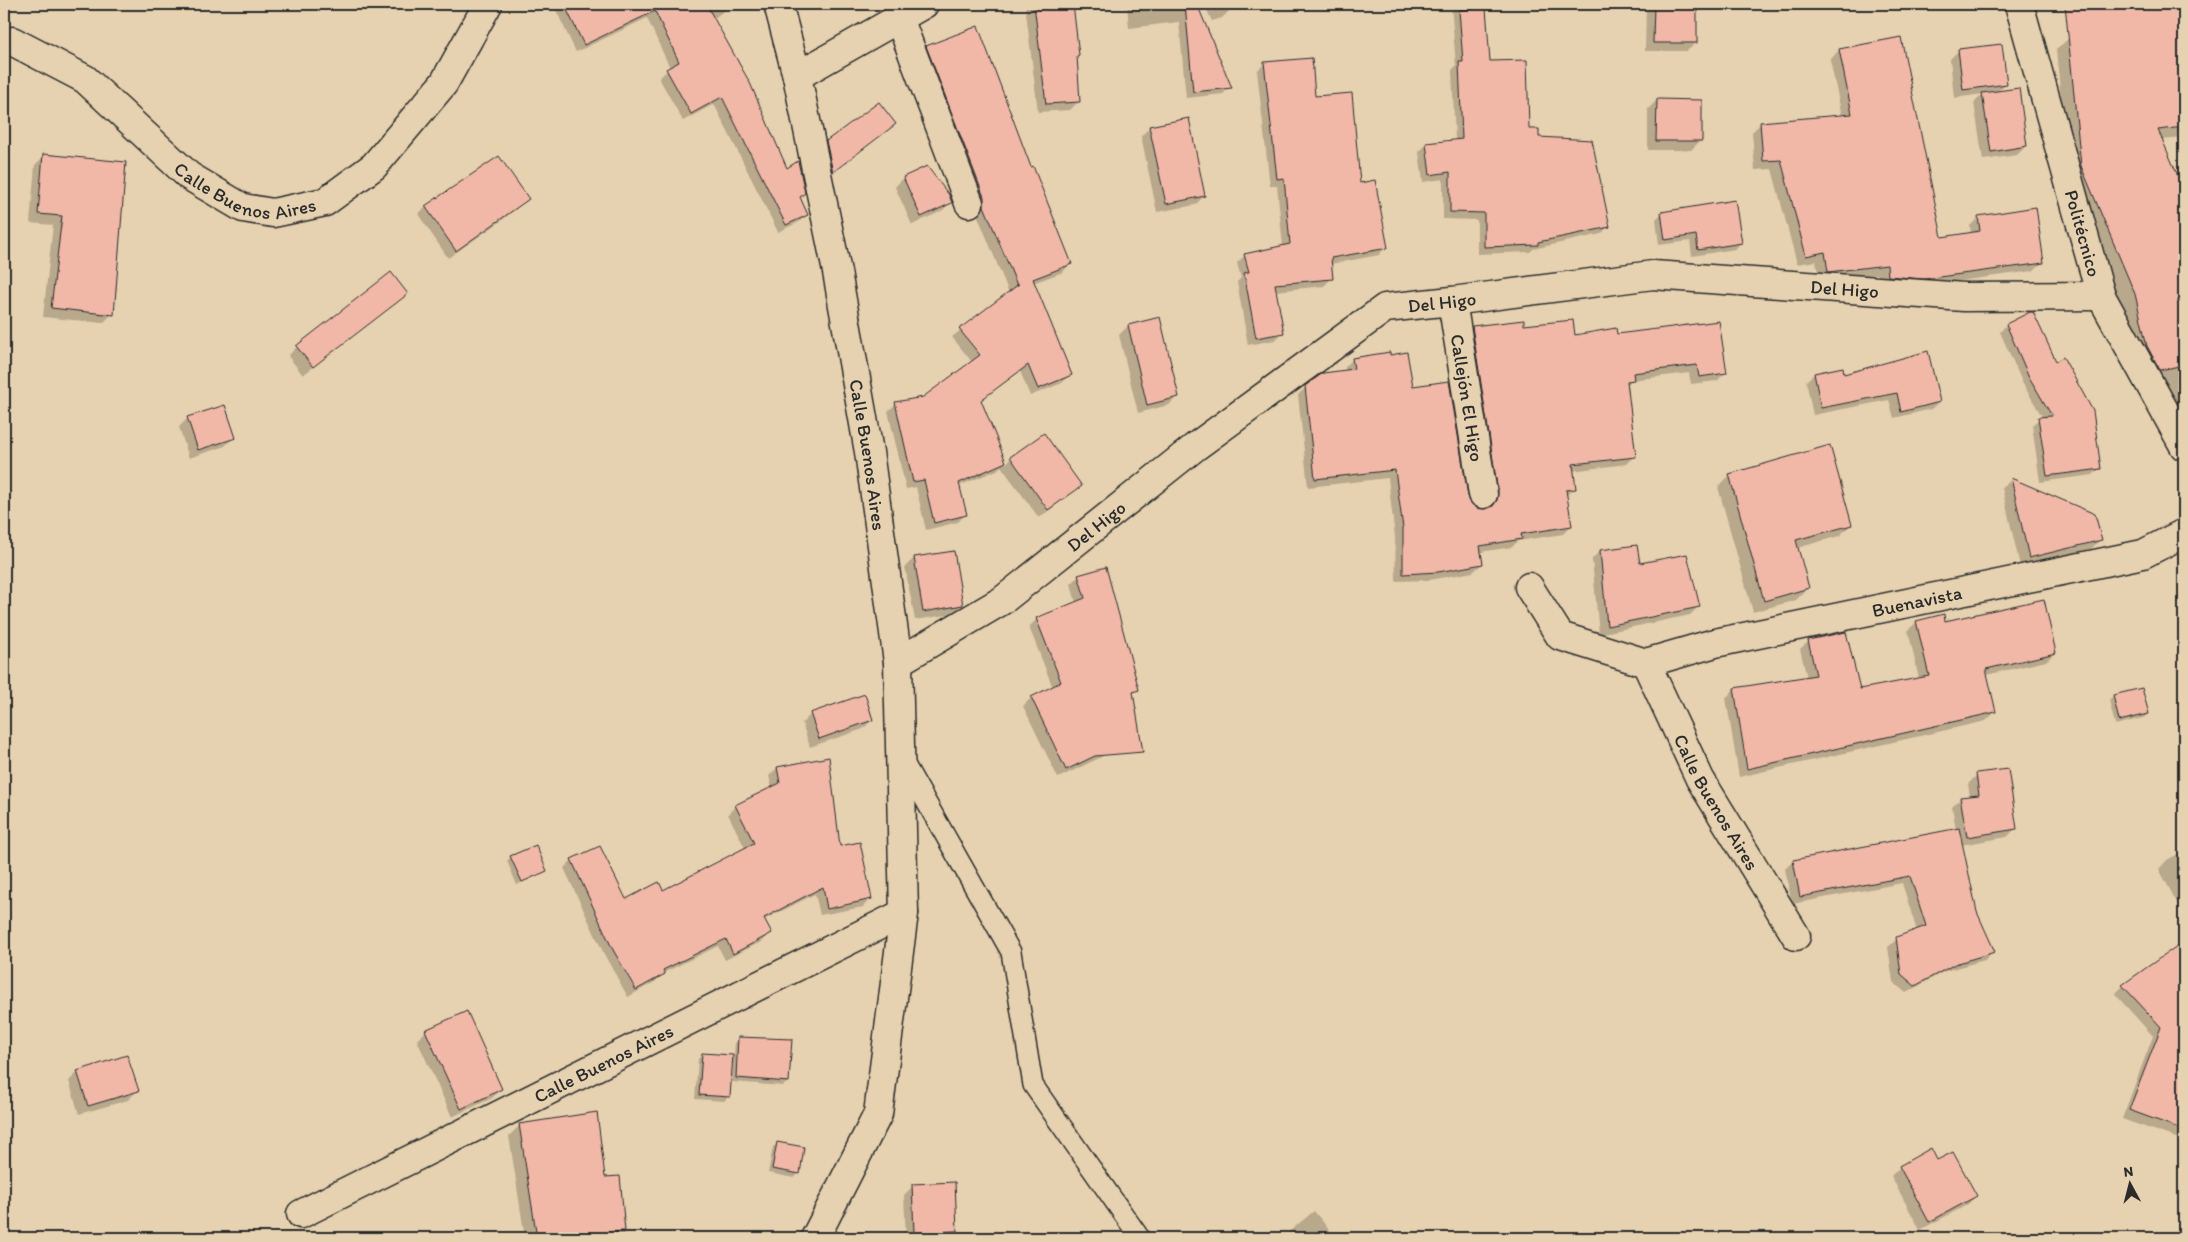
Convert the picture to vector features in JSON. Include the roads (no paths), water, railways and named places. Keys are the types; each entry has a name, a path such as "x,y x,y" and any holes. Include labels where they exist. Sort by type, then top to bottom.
{"street":[{"name":"Calle Buenos Aires","path":"12,40 85,79 189,176 243,208 273,213 325,202 374,166 444,83 488,4"},
{"name":"Calle Buenos Aires","path":"778,4 797,76 837,272 869,452 898,662 904,914 878,1114 815,1238"},
{"path":"797,76 924,4"},
{"name":"Politécnico","path":"2019,4 2101,296 2184,446"},
{"path":"899,18 969,203"},
{"name":"Del Higo","path":"898,662 1003,600 1195,447 1385,308 1654,275 1964,297 2101,296"},
{"name":"Callejón El Higo","path":"1452,301 1484,494"},
{"name":"Buenavista","path":"1646,663 1716,644 2143,554 2184,533"},
{"path":"1529,587 1560,636 1646,663"},
{"name":"Calle Buenos Aires","path":"1646,663 1700,779 1796,936"},
{"name":"Calle Buenos Aires","path":"301,1214 904,914"}],"lane":[{"path":"900,756 1011,952 1033,1085 1140,1238"}]}
